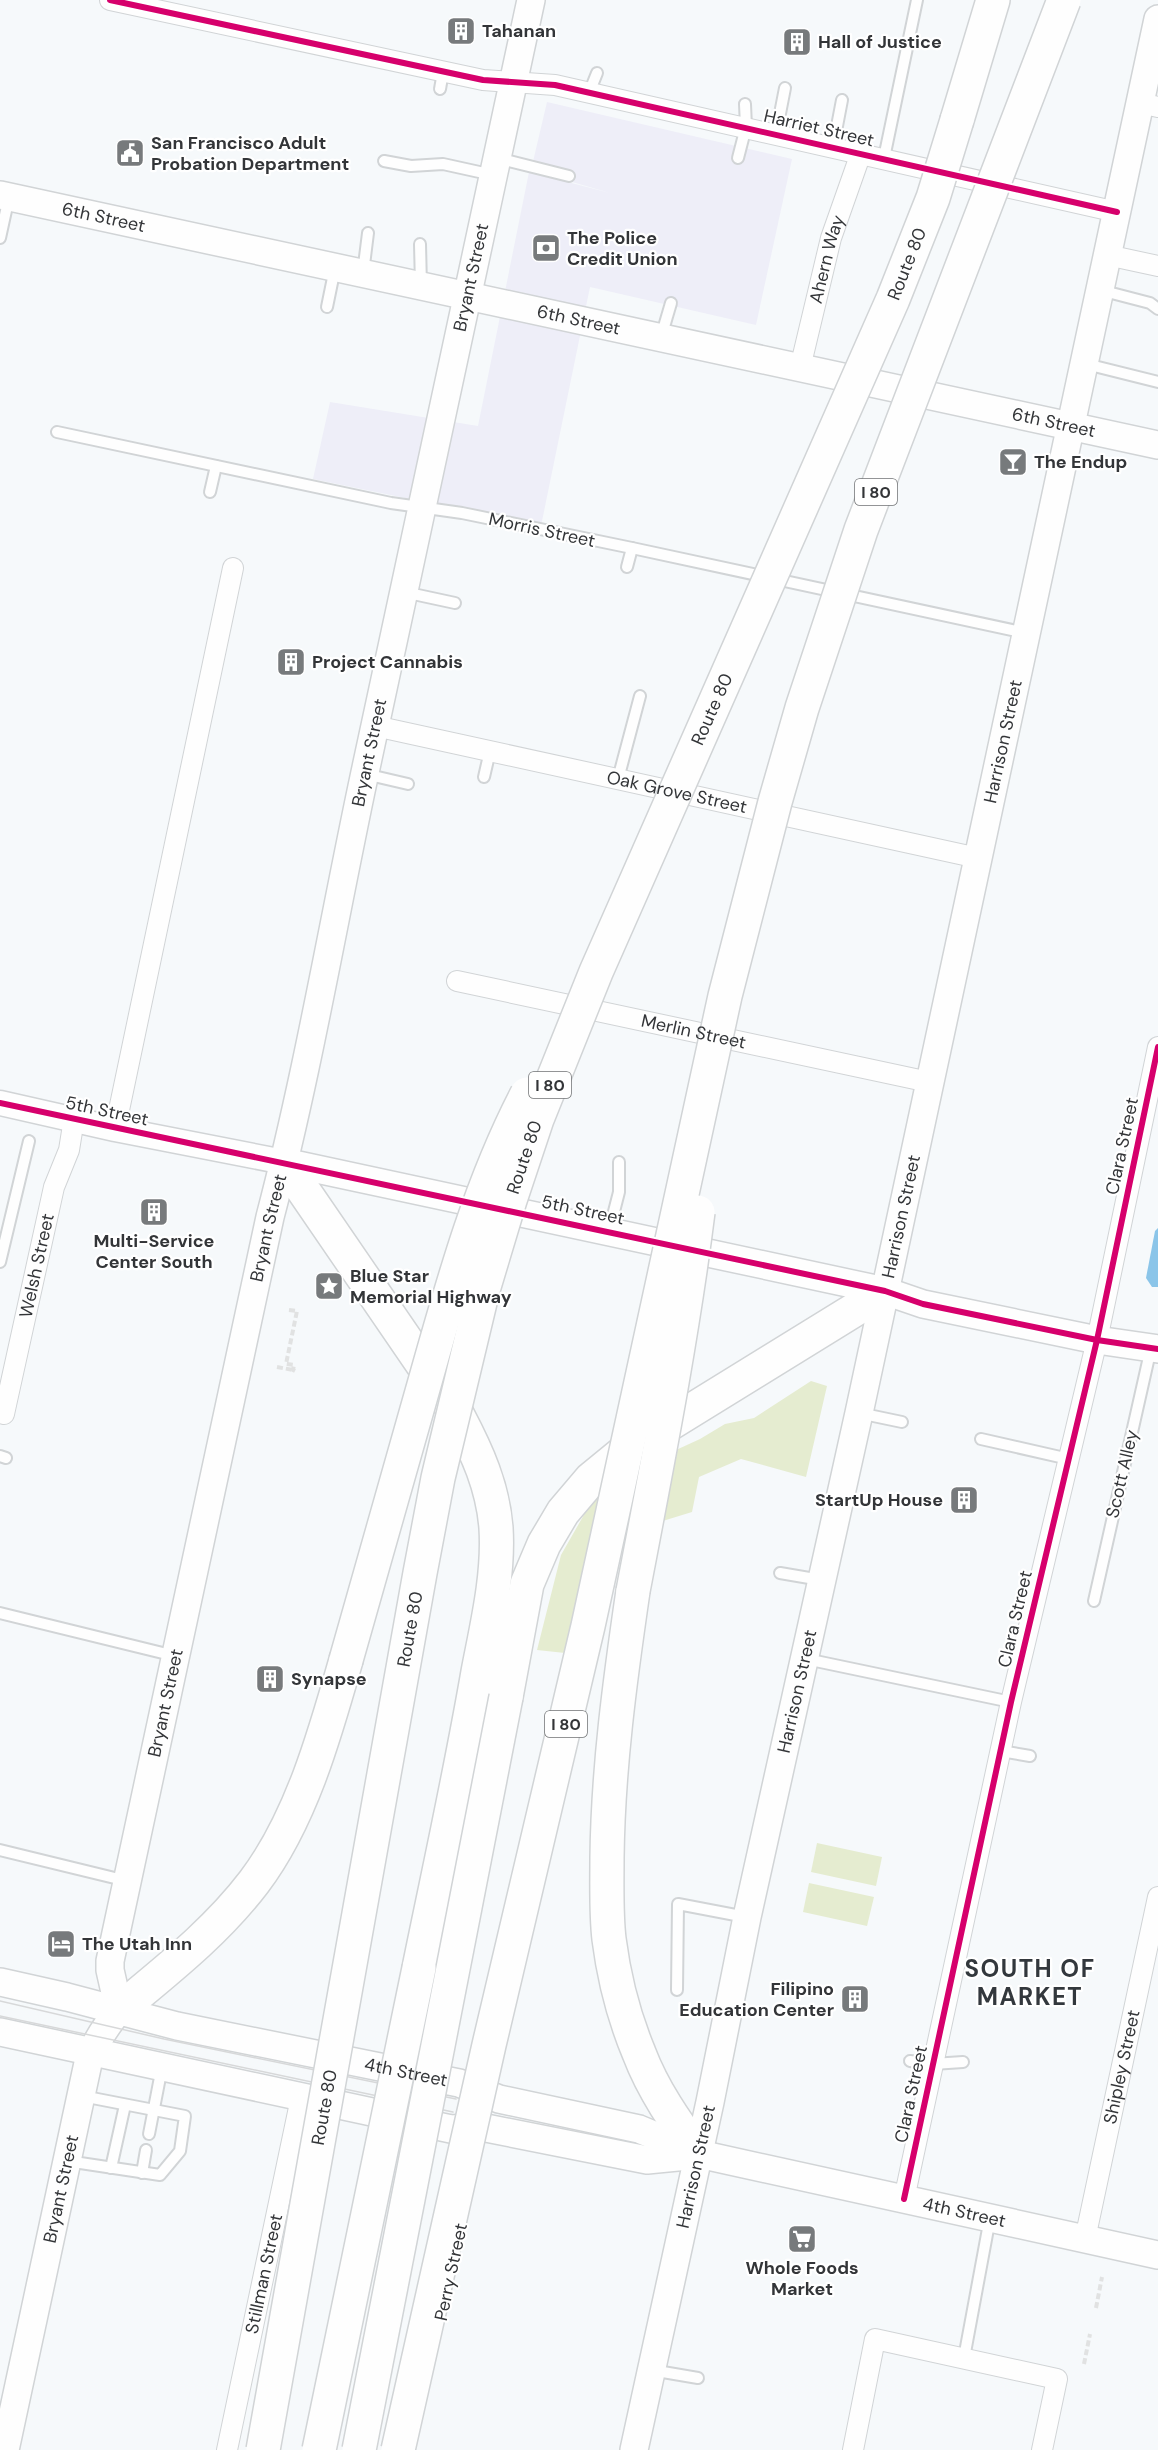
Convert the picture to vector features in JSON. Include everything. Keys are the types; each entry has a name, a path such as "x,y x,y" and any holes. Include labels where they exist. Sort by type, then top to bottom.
{"highway":[{"name":"Route 80","path":"263,2450 440,1467 483,1290 510,1200 566,1044 900,282 933,198 957,120 983,0"},
{"path":"957,120 993,0"},
{"name":"I 80","path":"398,2450 492,2034 588,1626 726,996 775,802 861,530 1064,0"},
{"path":"119,2010 198,1945 255,1881 277,1845 301,1794 326,1731 441,1323 474,1217 498,1155 526,1096 596,972"},
{"path":"699,2154 672,2117 639,2056 626,2019 609,1938 607,1892 610,1785 623,1658 689,1283 726,996"},
{"path":"284,1162 458,1416 477,1452 490,1487 496,1528 495,1578 475,1692 319,2450"},
{"path":"359,2450 527,1584 544,1544 559,1518 591,1479 624,1452 885,1291"}],"main road":[{"name":"Bryant Street","path":"5,2450 91,2052 119,2010 110,1970 128,1881 270,1217 284,1162 531,0"},
{"name":"Harrison Street","path":"634,2450 699,2154 747,1917 859,1413 1107,255 1117,212 1149,105 1158,20"},
{"name":"6th Street","path":"4,196 1071,426 1157,440"},
{"name":"5th Street","path":"284,1162 885,1291 923,1304 1097,1340 1155,1349"},
{"name":"4th Street","path":"0,1982 177,2026 459,2083 490,2113 647,2160 699,2154 1158,2254"},
{"name":"4th Street","path":"0,2032 451,2129 490,2113"}],"street":[{"name":"Harriet Street","path":"110,0 144,4 442,81 483,80 555,85 1117,212"},
{"name":"Ahern Way","path":"800,368 831,238 861,153"},
{"path":"1107,255 1158,266"},
{"path":"115,1129 233,568"},
{"name":"Oak Grove Street","path":"375,726 978,858"},
{"name":"Merlin Street","path":"457,981 929,1082"},
{"name":"Clara Street","path":"904,2199 1011,1702 1097,1340 1158,1047"},
{"name":"5th Street","path":"0,1103 115,1129 284,1162"},
{"name":"Welsh Street","path":"4,1414 54,1187 69,1150 74,1119"},
{"name":"Shipley Street","path":"1085,2239 1158,1896"},
{"name":"Stillman Street","path":"227,2450 301,2098"},
{"name":"Perry Street","path":"414,2450 490,2113"},
{"path":"853,2450 875,2339 1057,2379 1042,2450"}],"lane":[{"path":"884,158 917,0"},
{"path":"589,93 597,73"},
{"path":"776,134 785,88"},
{"path":"833,147 842,100"},
{"path":"738,158 746,127 745,104"},
{"path":"384,161 411,166 443,164 495,167 569,176"},
{"path":"0,238 4,196"},
{"path":"363,273 368,232"},
{"path":"420,243 421,286"},
{"path":"327,307 334,267"},
{"path":"1100,290 1150,303 1158,309"},
{"path":"660,338 671,303"},
{"path":"1084,363 1158,382"},
{"name":"Morris Street","path":"57,432 391,503 632,548 1026,633"},
{"path":"210,492 216,466"},
{"path":"627,567 632,548"},
{"path":"404,592 455,603"},
{"path":"618,779 640,696"},
{"path":"484,777 490,751"},
{"path":"365,774 408,784"},
{"path":"0,1262 28,1141"},
{"path":"609,1231 619,1192 619,1162"},
{"name":"Scott Alley","path":"1094,1601 1155,1349"},
{"path":"859,1413 902,1422"},
{"path":"981,1439 1069,1459"},
{"path":"780,1573 822,1580"},
{"path":"0,1613 176,1656"},
{"path":"805,1659 1011,1702"},
{"path":"1000,1751 1030,1756"},
{"path":"0,1851 128,1881"},
{"path":"677,1990 678,1904 747,1917"},
{"path":"910,2061 933,2064 963,2062"},
{"path":"150,2134 162,2067"},
{"path":"67,2161 159,2175 180,2151 185,2116 82,2096"},
{"path":"111,2168 125,2105"},
{"path":"142,2173 146,2150"},
{"path":"964,2358 990,2218"},
{"path":"651,2370 698,2378"}],"path":[{"path":"277,1367 294,1370 294,1365 286,1364 297,1311 289,1310"},
{"path":"1096,2308 1102,2277"},
{"path":"1084,2364 1090,2334"}],"shaded area":[{"path":"547,102 792,159 756,325 590,287 541,526 313,479 330,402 478,426 529,172 610,193 531,170"}],"green space":[{"path":"811,1381 827,1386 806,1477 741,1459 699,1477 692,1512 640,1528 582,1574 565,1653 537,1650 561,1555 585,1513 596,1500 628,1472 700,1439 725,1424 754,1418"},
{"path":"817,1843 882,1857 876,1886 811,1872"},
{"path":"809,1883 874,1897 867,1926 803,1912"}],"water":[{"path":"1158,1228 1158,1287 1152,1287 1146,1278 1155,1231"}],"tram line":[{"path":"0,2001 164,2039 456,2099"},
{"path":"0,2016 453,2112"}],"cycle path":[{"path":"110,0 483,80 555,85 1117,212"},
{"path":"904,2199 1011,1702 1097,1340 1158,1047"},
{"path":"0,1103 885,1291 923,1304 1097,1340 1158,1349"}],"place":[{"name":"Tahanan","path":"461,31"},
{"name":"Hall of Justice","path":"797,42"},
{"name":"San Francisco Adult Probation Department","path":"130,153"},
{"name":"The Police Credit Union","path":"546,248"},
{"name":"The Endup","path":"1013,462"},
{"name":"Project Cannabis","path":"291,662"},
{"name":"Multi-Service Center South","path":"154,1212"},
{"name":"Blue Star Memorial Highway","path":"329,1286"},
{"name":"StartUp House","path":"964,1500"},
{"name":"Synapse","path":"270,1679"},
{"name":"The Utah Inn","path":"61,1944"},
{"name":"Filipino Education Center","path":"855,1999"},
{"name":"Whole Foods Market","path":"802,2239"}],"district":[{"name":"SOUTH OF MARKET","path":"1030,1983"}]}
